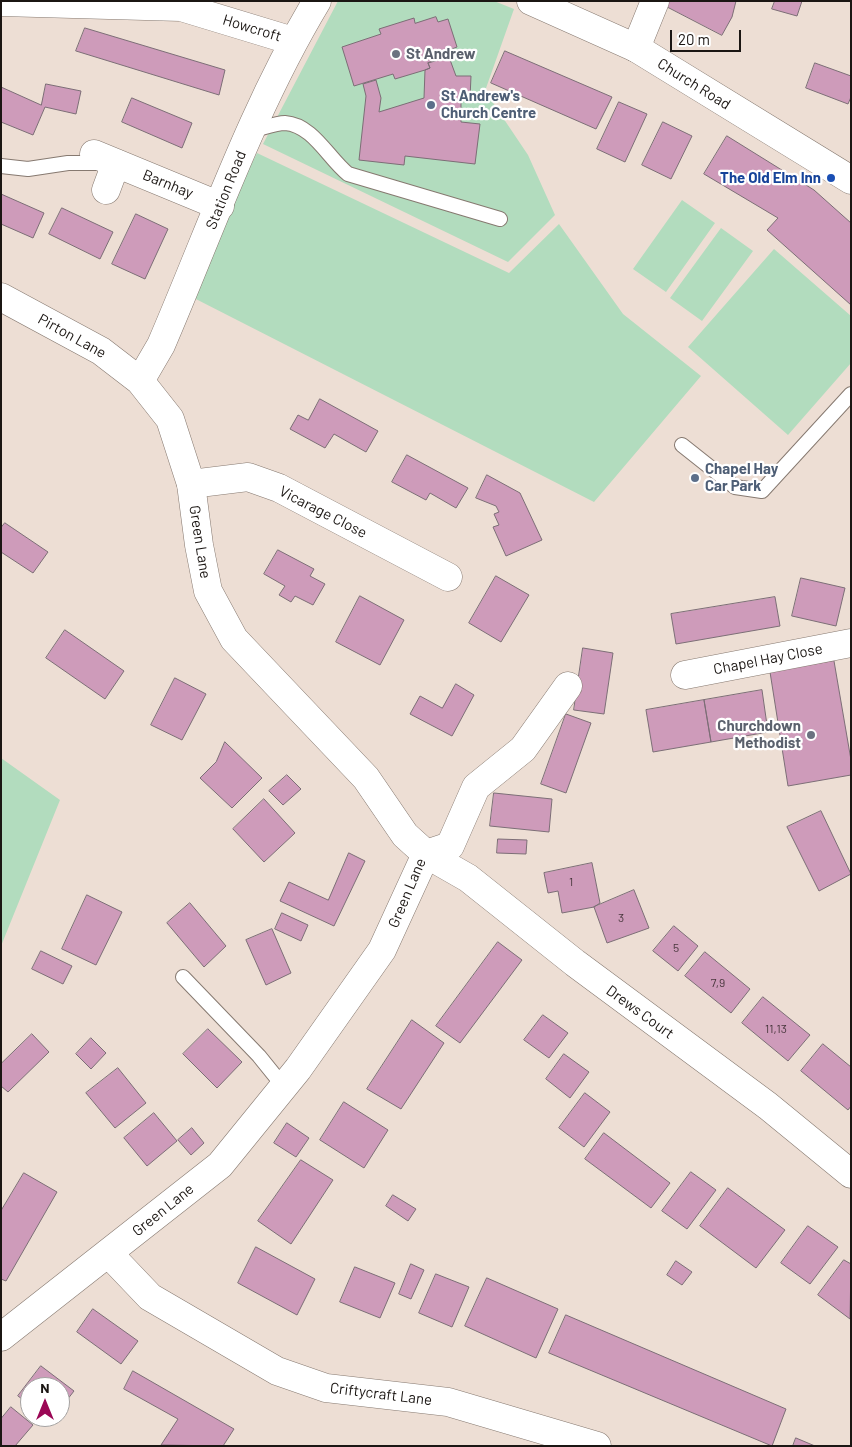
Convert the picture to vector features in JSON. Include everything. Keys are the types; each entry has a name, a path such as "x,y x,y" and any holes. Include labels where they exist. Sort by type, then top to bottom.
{"street":[{"name":"Station Road","path":"140,381 161,345 250,131 294,40 317,1"},
{"name":"Church Road","path":"531,1 636,48 851,180"},
{"path":"636,48 655,1"},
{"name":"Howcroft","path":"1,2 181,6 294,40"},
{"path":"105,158 106,190"},
{"name":"Barnhay","path":"105,158 220,206"},
{"name":"Pirton Lane","path":"1,297 102,351 140,381"},
{"name":"Green Lane","path":"1,1337 220,1165 284,1087 382,950 426,854 405,835 366,778 234,639 208,591 199,545 191,484 170,419 140,381"},
{"name":"Vicarage Close","path":"191,484 248,476 279,488 448,577"},
{"name":"Chapel Hay Close","path":"685,675 851,643"},
{"path":"426,854 450,846 476,787 522,749 568,686"},
{"name":"Drews Court","path":"426,854 468,878 575,963 768,1106 851,1174"},
{"name":"Criftycraft Lane","path":"109,1254 150,1297 277,1371 326,1388 448,1402 598,1446"}],"lane":[{"path":"250,131 285,123 306,129 336,164 348,174 500,219"},
{"path":"1,166 28,169 105,158"},
{"path":"682,445 735,486 762,490 851,394"},
{"path":"183,977 259,1056 284,1087"}],"green space":[{"path":"338,1 494,1 514,9 485,91 528,155 555,215 508,262 263,144"},
{"path":"257,153 509,273 559,224 623,314 701,376 594,502 186,294"},
{"path":"682,200 715,223 666,292 633,269"},
{"path":"721,228 753,251 702,321 670,298"},
{"path":"774,249 851,316 851,363 788,435 688,347"},
{"path":"1,758 60,800 1,946"}],"building":[{"path":"656,1 736,1 732,17 722,35"},
{"path":"775,1 802,1 797,16 772,9"},
{"name":"St Andrew","path":"436,17 438,22 448,19 457,47 447,51 449,57 428,63 430,68 425,70 395,79 393,74 354,86 342,47 381,34 379,29 414,18 415,23"},
{"path":"85,28 225,70 219,95 76,51"},
{"path":"505,51 612,97 596,129 491,83"},
{"name":"St Andrew's Church Centre","path":"449,57 456,76 471,76 470,98 461,98 461,122 480,124 475,164 405,156 404,165 359,160 366,96 363,84 376,80 381,98 379,112 424,98 425,70 430,68 428,63"},
{"path":"815,63 851,76 851,97 848,104 806,88"},
{"path":"46,84 81,91 76,114 45,107 33,135 1,122 1,87 41,105"},
{"path":"132,98 192,123 182,148 122,122"},
{"path":"619,102 647,114 625,162 597,149"},
{"path":"663,122 692,136 671,179 642,165"},
{"path":"727,136 814,190 851,223 851,305 767,230 778,218 704,174"},
{"path":"1,194 44,213 33,238 1,224"},
{"path":"62,208 113,232 100,259 49,234"},
{"path":"136,214 168,229 145,279 112,264"},
{"path":"320,399 378,431 366,452 334,434 325,448 290,429 298,415 308,420"},
{"path":"407,455 468,488 456,508 430,493 426,500 392,482"},
{"path":"487,475 520,493 542,540 506,556 493,527 499,525 494,514 499,512 496,506 476,498"},
{"path":"5,523 48,552 33,573 1,552 1,528"},
{"path":"278,550 314,569 310,576 325,584 313,605 295,596 291,602 279,595 285,586 264,574"},
{"path":"496,576 529,595 501,642 469,623"},
{"path":"801,578 845,588 836,626 792,616"},
{"path":"360,596 404,620 380,665 336,642"},
{"path":"775,597 780,626 676,644 671,614"},
{"path":"65,630 124,671 105,699 46,658"},
{"path":"583,648 613,653 604,714 574,710"},
{"path":"834,661 851,760 851,775 788,786 770,672"},
{"path":"175,678 206,694 182,740 151,725"},
{"path":"456,684 474,695 452,736 410,714 420,696 442,708"},
{"path":"762,690 768,732 711,742 704,700"},
{"path":"704,700 711,742 653,752 646,710"},
{"path":"566,714 591,723 566,793 541,784"},
{"path":"225,742 262,778 232,808 200,778 216,762"},
{"path":"287,775 301,789 283,805 269,791"},
{"path":"494,793 552,799 549,832 490,826"},
{"path":"264,799 295,833 264,862 233,829"},
{"path":"821,811 851,874 819,891 787,827"},
{"path":"498,839 527,840 526,854 497,853"},
{"path":"349,853 365,861 334,926 280,901 289,882 328,900"},
{"path":"592,863 600,903 594,907 562,913 558,891 548,893 544,873"},
{"path":"634,890 649,928 607,943 594,907"},
{"path":"87,895 122,912 96,965 62,949"},
{"path":"190,903 226,946 204,967 167,923"},
{"path":"282,913 308,925 301,941 275,929"},
{"path":"674,926 698,946 678,971 653,951"},
{"path":"272,929 291,973 266,985 246,940"},
{"path":"498,942 522,960 460,1043 436,1026"},
{"path":"41,951 72,966 63,984 32,969"},
{"path":"705,952 750,989 731,1013 685,976"},
{"path":"763,997 810,1035 788,1061 742,1023"},
{"path":"543,1015 568,1033 549,1058 524,1040"},
{"path":"412,1020 444,1043 401,1109 367,1089"},
{"path":"208,1029 242,1062 217,1088 183,1054"},
{"path":"32,1034 49,1052 8,1092 1,1086 1,1064"},
{"path":"91,1038 106,1053 91,1069 76,1054"},
{"path":"823,1044 851,1067 851,1106 848,1110 801,1071"},
{"path":"564,1054 589,1072 570,1098 546,1079"},
{"path":"118,1068 146,1103 115,1128 86,1093"},
{"path":"585,1093 610,1112 584,1147 559,1128"},
{"path":"344,1102 388,1130 364,1168 320,1140"},
{"path":"154,1113 177,1141 147,1166 124,1138"},
{"path":"287,1123 309,1138 296,1157 274,1143"},
{"path":"192,1128 204,1143 191,1155 178,1140"},
{"path":"604,1133 670,1183 651,1208 585,1159"},
{"path":"301,1160 333,1180 291,1244 258,1221"},
{"path":"691,1172 716,1190 687,1229 662,1211"},
{"path":"24,1173 57,1192 6,1281 1,1279 1,1211"},
{"path":"728,1188 785,1230 756,1268 700,1226"},
{"path":"393,1195 416,1209 408,1221 386,1206"},
{"path":"808,1226 838,1247 810,1284 781,1263"},
{"path":"256,1247 315,1279 297,1315 238,1283"},
{"path":"844,1260 851,1264 850,1319 818,1295"},
{"path":"676,1261 692,1272 682,1285 667,1275"},
{"path":"411,1264 424,1270 411,1299 399,1294"},
{"path":"355,1267 395,1283 380,1318 340,1302"},
{"path":"436,1274 469,1287 452,1327 419,1313"},
{"path":"487,1278 558,1309 536,1358 465,1326"},
{"path":"93,1309 138,1341 121,1364 77,1332"},
{"path":"566,1315 786,1409 772,1446 549,1353"},
{"path":"41,1366 56,1377 33,1377"},
{"path":"133,1371 234,1429 223,1446 161,1445 178,1419 124,1389"},
{"path":"70,1388 74,1391 70,1396"},
{"path":"11,1407 20,1414 20,1427 31,1427 15,1446 1,1446 1,1419"},
{"path":"796,1438 815,1446 793,1446"}],"place":[{"name":"St Andrew","path":"396,54"},
{"name":"St Andrew's Church Centre","path":"431,105"},
{"name":"The Old Elm Inn","path":"831,178"},
{"name":"Chapel Hay Car Park","path":"695,478"},
{"name":"Churchdown Methodist","path":"811,735"}]}
